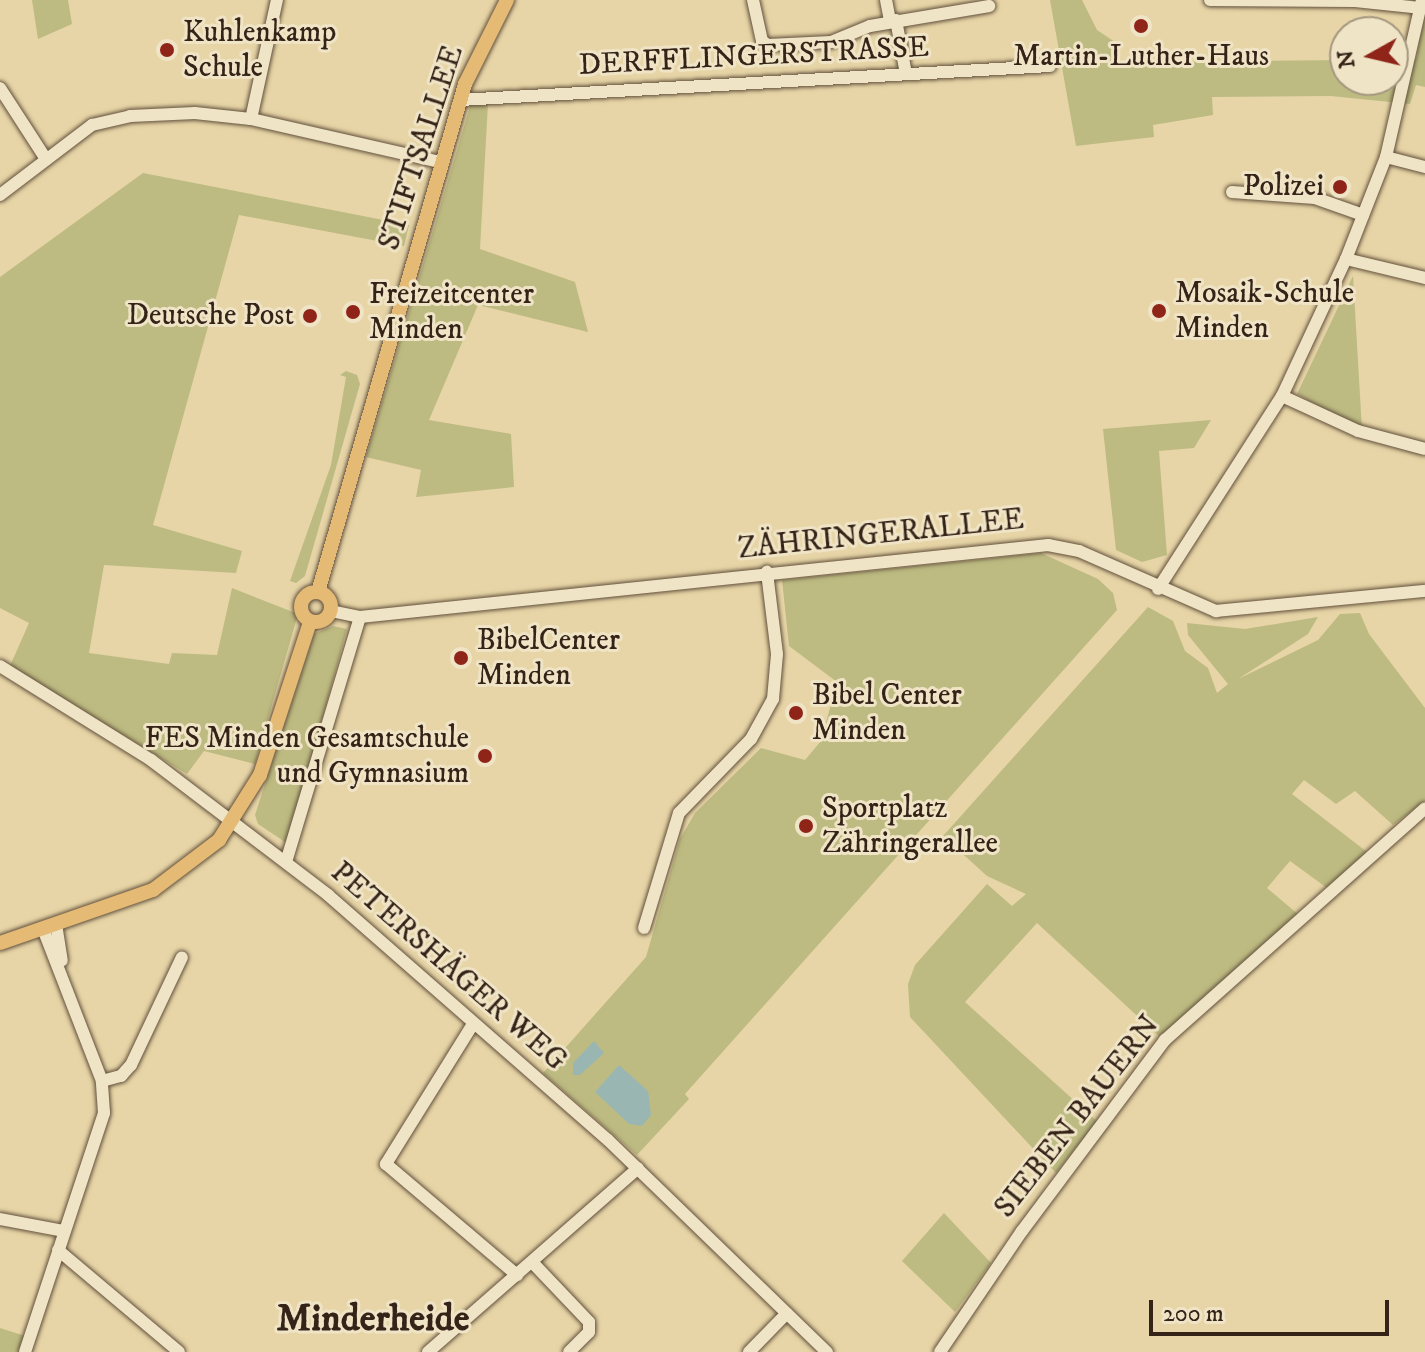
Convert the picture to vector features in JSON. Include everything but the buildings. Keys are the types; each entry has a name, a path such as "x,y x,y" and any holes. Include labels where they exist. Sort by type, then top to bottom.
{"main road":[{"name":"STIFTSALLEE","path":"318,592 460,100 507,0"},
{"path":"0,943 153,890 202,857 234,822 267,757 310,622 301,602 318,592 329,598 331,611 323,621 310,622"}],"street":[{"path":"251,119 277,0"},
{"path":"753,0 762,41 768,45 831,42 893,21 989,6"},
{"path":"886,0 906,74"},
{"path":"1158,589 1282,396 1346,259 1386,157 1421,4 1210,0"},
{"name":"DERFFLINGERSTRASSE","path":"460,100 1050,66"},
{"path":"0,88 46,159"},
{"path":"0,195 92,125 114,118 195,113 251,119 441,162"},
{"path":"1386,157 1425,167"},
{"path":"1232,192 1303,196 1363,215"},
{"path":"1346,259 1425,278"},
{"path":"1282,396 1358,431 1425,449"},
{"name":"ZÄHRINGERALLEE","path":"331,611 360,617 1048,545 1079,551 1158,589 1216,611 1425,591"},
{"path":"644,928 679,813 751,739 773,699 777,654 767,572"},
{"path":"286,862 360,617"},
{"name":"PETERSHÄGER WEG","path":"0,666 88,718 286,862 638,1168 827,1352"},
{"name":"SIEBEN BAUERN","path":"940,1352 1022,1231 1165,1040 1425,808"},
{"path":"25,1352 101,1129 102,1081 50,926"},
{"path":"102,1081 121,1076 131,1065 182,957"},
{"path":"473,1024 386,1164 517,1275"},
{"path":"428,1352 638,1168"},
{"path":"0,1219 64,1231"},
{"path":"58,1250 179,1352"},
{"path":"532,1262 589,1322 589,1332 569,1352"},
{"path":"749,1352 787,1313"}],"shaded area":[{"path":"32,0 68,0 72,24 38,39"},
{"path":"1050,0 1082,0 1097,30 1118,44 1120,62 1329,60 1331,96 1212,97 1213,115 1153,125 1154,137 1076,146"},
{"path":"1425,9 1425,87 1416,85 1410,104 1331,96 1409,96 1409,59 1416,59"},
{"path":"471,103 488,103 480,249 575,282 588,332 478,305 429,420 511,434 514,487 416,497 421,470 366,457"},
{"path":"143,173 409,225 404,246 239,215 153,525 242,551 236,573 104,565 89,653 169,664 172,653 217,655 232,588 298,614 255,764 204,751 187,774 10,666 29,623 0,608 0,277"},
{"path":"1353,276 1362,430 1297,394"},
{"path":"346,371 357,375 360,384 305,576 296,583 290,581 331,465 346,377 340,375"},
{"path":"1211,420 1194,448 1159,451 1167,555 1142,562 1116,550 1103,429"},
{"name":"Sportplatz Zähringerallee","path":"1041,553 1098,579 1113,593 1117,610 685,1094 689,1099 637,1155 543,1073 646,957 680,839 695,813 761,748 805,760 821,741 837,682 789,646 782,580"},
{"path":"1148,607 1173,621 1185,651 1208,668 1217,693 1228,684 1188,635 1187,623 1245,629 1318,617 1308,634 1238,679 1318,640 1340,614 1360,613 1369,634 1425,708 1425,801 1393,825 1355,791 1336,804 1304,780 1292,794 1367,852 1327,888 1290,861 1267,888 1299,915 1161,1038 1037,923 965,1002 1097,1121 1056,1173 910,1017 908,984 915,965 987,884 1012,906 1026,894 987,876 943,836"},
{"path":"333,626 347,629 288,844 258,824 255,815 314,634"},
{"path":"944,1213 991,1263 955,1312 902,1261"},
{"path":"0,1328 25,1336 19,1352 0,1352"}],"water":[{"path":"594,1041 604,1053 580,1075 573,1075 573,1063"},
{"path":"619,1065 648,1091 651,1115 642,1126 629,1124 595,1092"}],"place":[{"name":"Martin-Luther-Haus","path":"1141,26"},
{"name":"Kuhlenkamp Schule","path":"167,50"},
{"name":"Polizei","path":"1340,187"},
{"name":"Mosaik-Schule Minden","path":"1159,311"},
{"name":"Freizeitcenter Minden","path":"353,312"},
{"name":"Deutsche Post","path":"310,316"},
{"name":"BibelCenter Minden","path":"461,658"},
{"name":"Bibel Center Minden","path":"796,713"},
{"name":"FES Minden Gesamtschule und Gymnasium","path":"485,756"},
{"name":"Sportplatz Zähringerallee","path":"806,826"}],"district":[{"name":"Minderheide","path":"373,1320"}]}
